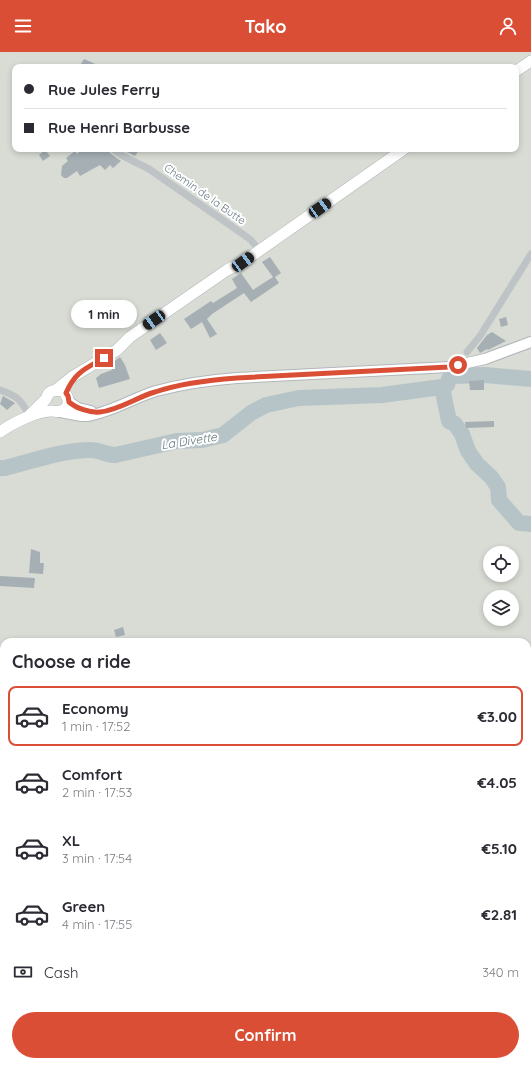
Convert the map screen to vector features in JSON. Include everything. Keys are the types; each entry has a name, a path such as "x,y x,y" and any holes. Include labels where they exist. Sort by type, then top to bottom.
{"main road":[{"path":"519,69 531,61"},
{"path":"29,416 56,411 67,407 64,395 77,374 117,350 130,337 226,270 243,262 400,152"},
{"path":"46,399 46,404 56,411 86,416 112,409 153,392 191,383 237,378 449,367 485,359 531,342"},
{"path":"0,432 29,416 52,391 64,395 78,408 98,412"}],"street":[{"name":"Chemin de la Butte","path":"116,152 149,169 251,240 259,250"},
{"path":"468,352 480,336 531,254"},
{"path":"0,390 11,393 17,397 29,416"}],"shaded area":[{"path":"0,52 531,52 531,638 0,638"}],"building":[{"path":"84,59 95,64 81,64"},
{"path":"43,152 47,152 50,156 43,161 39,155"},
{"path":"74,152 77,154 79,152 110,152 121,161 113,168 110,165 105,170 100,165 80,176 77,171 67,178 64,178 61,175 62,166 68,161 66,158"},
{"path":"127,152 138,152 135,156"},
{"path":"190,181 197,186 193,192 186,188"},
{"path":"270,257 281,273 275,277 279,283 251,302 244,293 212,314 207,319 217,334 210,338 202,322 191,329 184,319 211,301 213,303 237,288 232,279 241,273 253,290 273,277 262,262"},
{"path":"506,317 508,325 501,327 499,319"},
{"path":"492,332 506,341 480,353 477,348 487,335"},
{"path":"160,333 167,343 156,350 150,340"},
{"path":"120,357 125,365 130,379 99,388 96,378 101,374 112,370 109,365"},
{"path":"484,380 484,390 470,390 469,381"},
{"path":"3,396 15,403 7,410 0,404"},
{"path":"494,421 494,427 466,428 465,422"},
{"path":"31,549 40,552 40,563 44,563 43,574 29,573"},
{"path":"0,576 35,578 34,588 0,586"},
{"path":"123,627 125,635 116,637 114,630"}],"waterway":[{"name":"La Divette","path":"0,468 80,450 91,450 115,455 177,441 202,440 223,435 251,413 266,405 299,398 382,395 442,387 447,385 449,379 453,376 485,375 531,379"},
{"name":"La Divette","path":"442,387 449,421 455,424 462,434 468,451 477,464 491,477 498,487 499,500 519,523 531,524"}],"route":[{"path":"104,358 77,374 70,384 66,393 69,402 73,406 98,412 112,409 153,392 178,385 203,381 449,367 458,365"}]}
